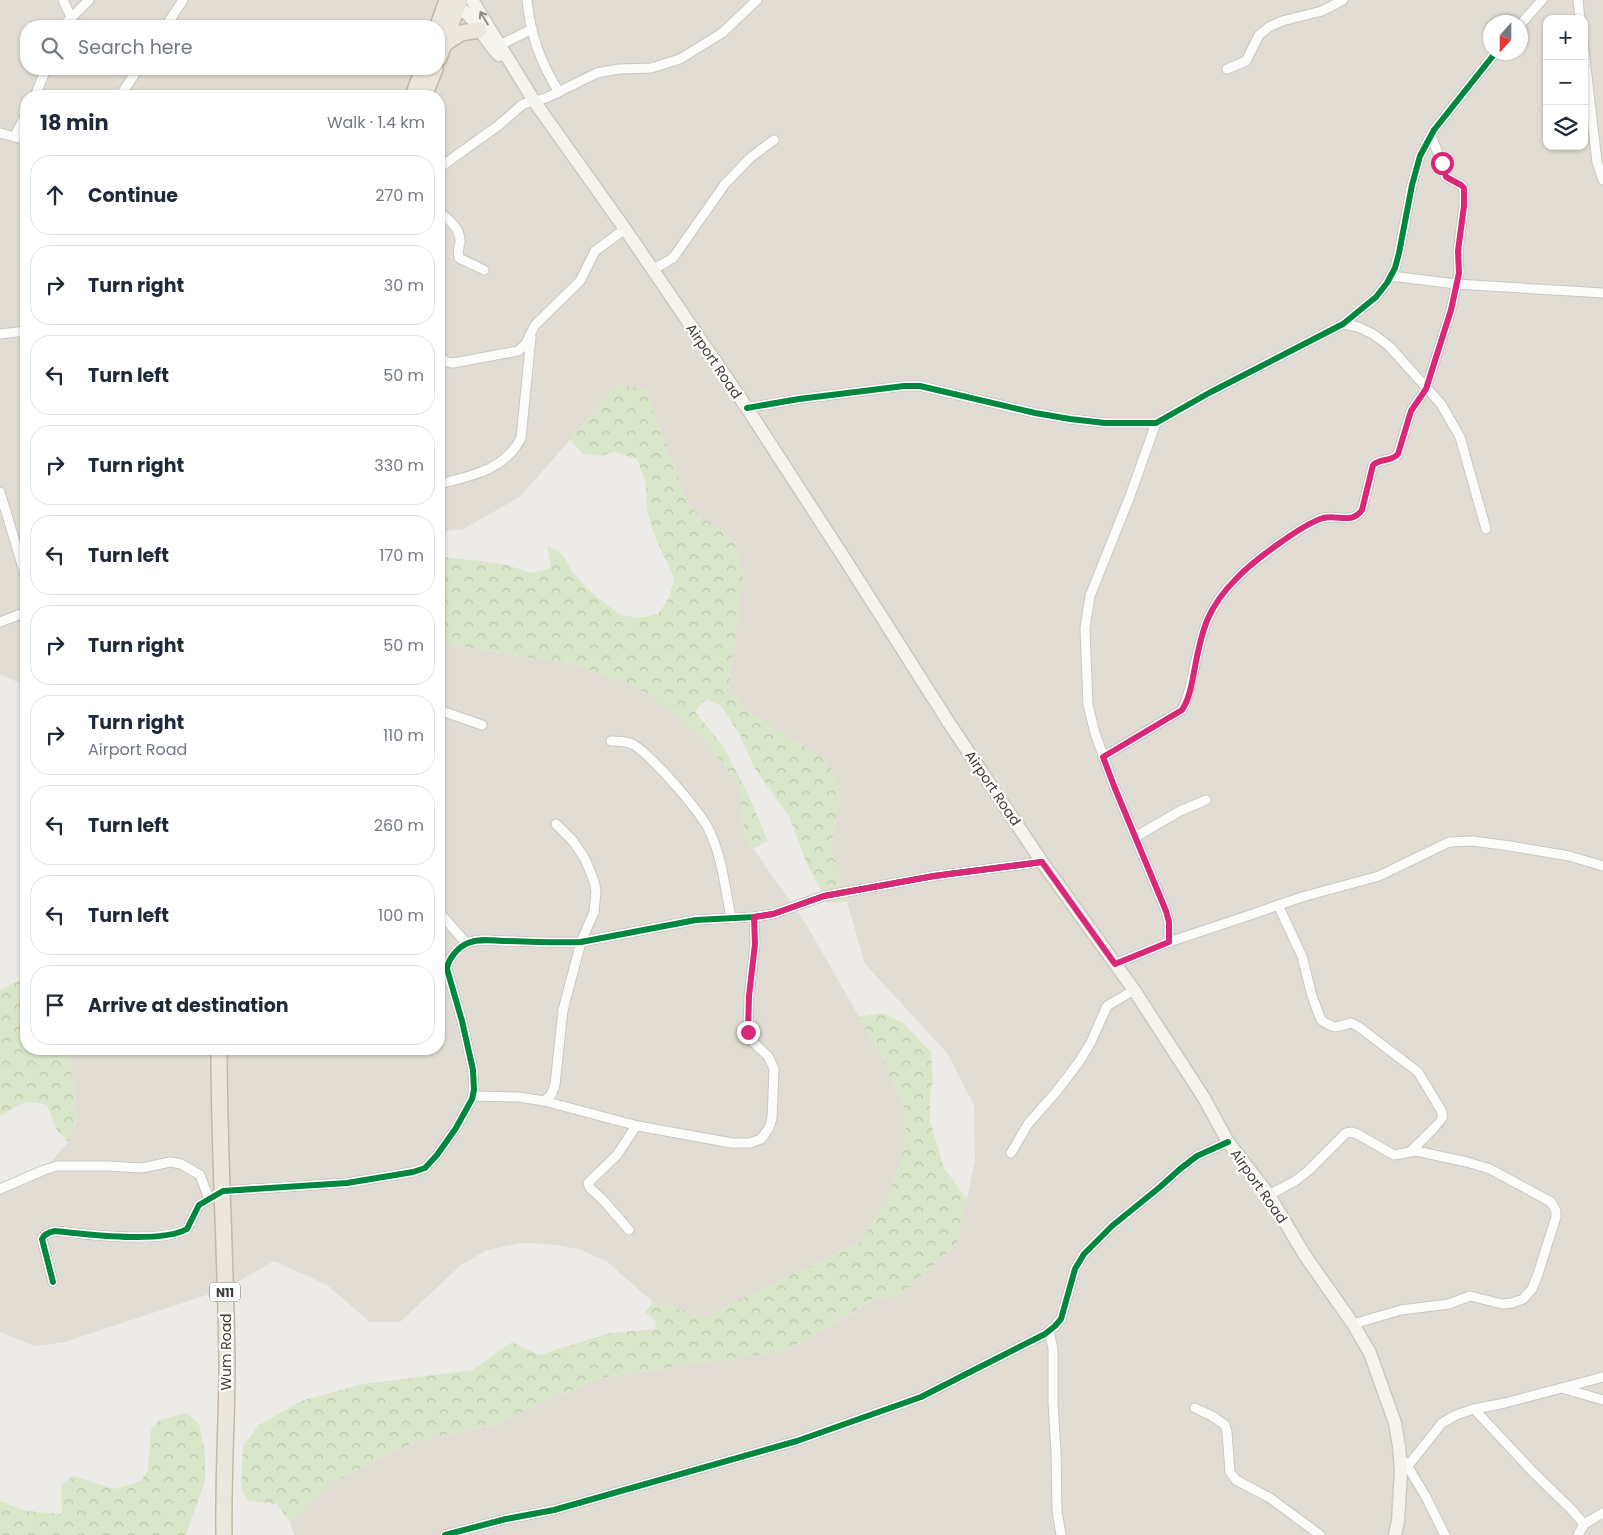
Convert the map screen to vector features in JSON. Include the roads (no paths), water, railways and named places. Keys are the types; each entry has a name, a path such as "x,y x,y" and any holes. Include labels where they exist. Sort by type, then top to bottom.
{"highway":[{"path":"443,20 457,1"},
{"path":"445,38 457,1"},
{"path":"445,47 461,33 480,30"},
{"path":"415,90 421,75"},
{"path":"426,90 433,75"},
{"name":"Wum Road","path":"220,1055 219,1101 227,1366 223,1487 224,1535"}],"main road":[{"name":"Airport Road","path":"457,1 497,54 513,66"},
{"name":"Airport Road","path":"457,1 500,44 534,101 625,229 747,408 949,723 1042,862 1134,990 1204,1098 1228,1142 1269,1195 1304,1254 1353,1324 1370,1353 1382,1382 1395,1423 1399,1446 1400,1488 1398,1521 1395,1535"}],"street":[{"path":"63,0 71,17"},
{"path":"68,20 89,0"},
{"path":"170,20 182,0"},
{"path":"528,0 532,29 540,56 559,92"},
{"path":"445,164 523,104 546,98 597,73 619,69 651,68 680,59 722,34 756,0"},
{"path":"1227,69 1246,61 1259,35 1269,27 1282,21 1322,11 1343,0"},
{"path":"1528,16 1542,0"},
{"path":"1578,0 1580,15"},
{"path":"500,44 532,29"},
{"path":"747,408 799,399 904,386 920,386 1035,413 1070,419 1105,423 1156,423 1209,393 1342,324 1376,297 1391,276 1399,253 1412,185 1420,156 1430,136 1489,60"},
{"path":"1585,60 1592,128 1603,180"},
{"path":"37,90 44,75"},
{"path":"124,90 134,75"},
{"path":"14,136 20,125"},
{"path":"0,133 20,138"},
{"path":"1103,757 1182,710 1187,702 1206,622 1218,599 1237,578 1273,549 1308,525 1324,518 1351,518 1358,515 1362,510 1373,465 1376,462 1396,457 1411,411 1426,389 1451,310 1459,273 1458,251 1464,206 1464,188 1446,177 1430,136"},
{"path":"652,270 673,258 725,184 751,157 774,140"},
{"path":"445,217 459,233 459,258 484,270"},
{"path":"445,360 450,363 518,351 525,345 535,326 580,281 595,251 602,244 625,229"},
{"path":"1391,276 1456,284 1603,293"},
{"path":"1342,324 1358,327 1373,334 1389,346 1441,404 1460,437 1486,529"},
{"path":"445,483 466,478 500,464 516,448 521,438 532,331"},
{"path":"0,334 20,332"},
{"path":"1156,423 1130,496 1090,596 1085,628 1088,705 1095,733 1134,837 1166,911 1169,922 1169,942"},
{"path":"0,492 20,558"},
{"path":"0,622 20,614"},
{"path":"445,712 482,726"},
{"path":"611,741 628,742 635,746 658,767 708,828 721,865 731,917"},
{"path":"1134,837 1180,811 1206,800"},
{"path":"544,1101 551,1095 555,1085 563,1010 581,942 594,912 596,891 585,859 573,841 556,824"},
{"path":"1115,964 1169,942 1278,906 1379,876 1449,842 1473,841 1510,846 1569,856 1603,866"},
{"path":"53,1282 42,1240 48,1233 55,1231 123,1237 182,1232 190,1224 198,1205 223,1191 347,1183 413,1172 425,1168 437,1155 456,1128 473,1096 475,1082 473,1070 462,1021 447,969 447,964 451,958 466,943 480,940 581,942 696,920 754,917 773,914 824,896 934,876 1042,862"},
{"path":"1278,906 1302,956 1312,996 1321,1020 1335,1027 1342,1027 1351,1023 1359,1027 1418,1072 1441,1110 1443,1115 1440,1122 1424,1136 1412,1151"},
{"path":"473,1096 519,1097 544,1101 636,1126 732,1143 755,1142 761,1139 769,1128 772,1118 774,1069 768,1056 754,1043 748,1032 749,996 755,944 754,917"},
{"path":"445,919 466,943"},
{"path":"1011,1153 1018,1138 1028,1124 1079,1062 1091,1042 1107,1006 1134,990"},
{"path":"629,1230 590,1188 588,1183 617,1155 636,1126"},
{"path":"1269,1195 1295,1181 1308,1171 1346,1133 1352,1132 1394,1155 1412,1151 1467,1162 1490,1169 1551,1202 1556,1211 1556,1217 1538,1274 1527,1295 1512,1303 1502,1304 1470,1296 1449,1304 1401,1310 1353,1324"},
{"path":"444,1535 506,1519 554,1510 797,1441 921,1396 956,1380 1050,1331 1061,1319 1075,1269 1084,1254 1112,1226 1180,1169 1197,1156 1228,1142"},
{"path":"0,1189 57,1166 142,1168 170,1162 181,1164 200,1175 209,1199"},
{"path":"1050,1331 1057,1511 1061,1535"},
{"path":"1407,1467 1442,1423 1456,1415 1474,1409 1564,1389 1603,1377"},
{"path":"1564,1389 1603,1400"},
{"path":"1195,1408 1225,1425 1230,1472 1236,1480 1270,1498 1320,1535"},
{"path":"1474,1409 1584,1524"},
{"path":"1399,1446 1407,1467 1426,1497 1445,1535"},
{"path":"1578,1535 1584,1524 1603,1514"}]}
